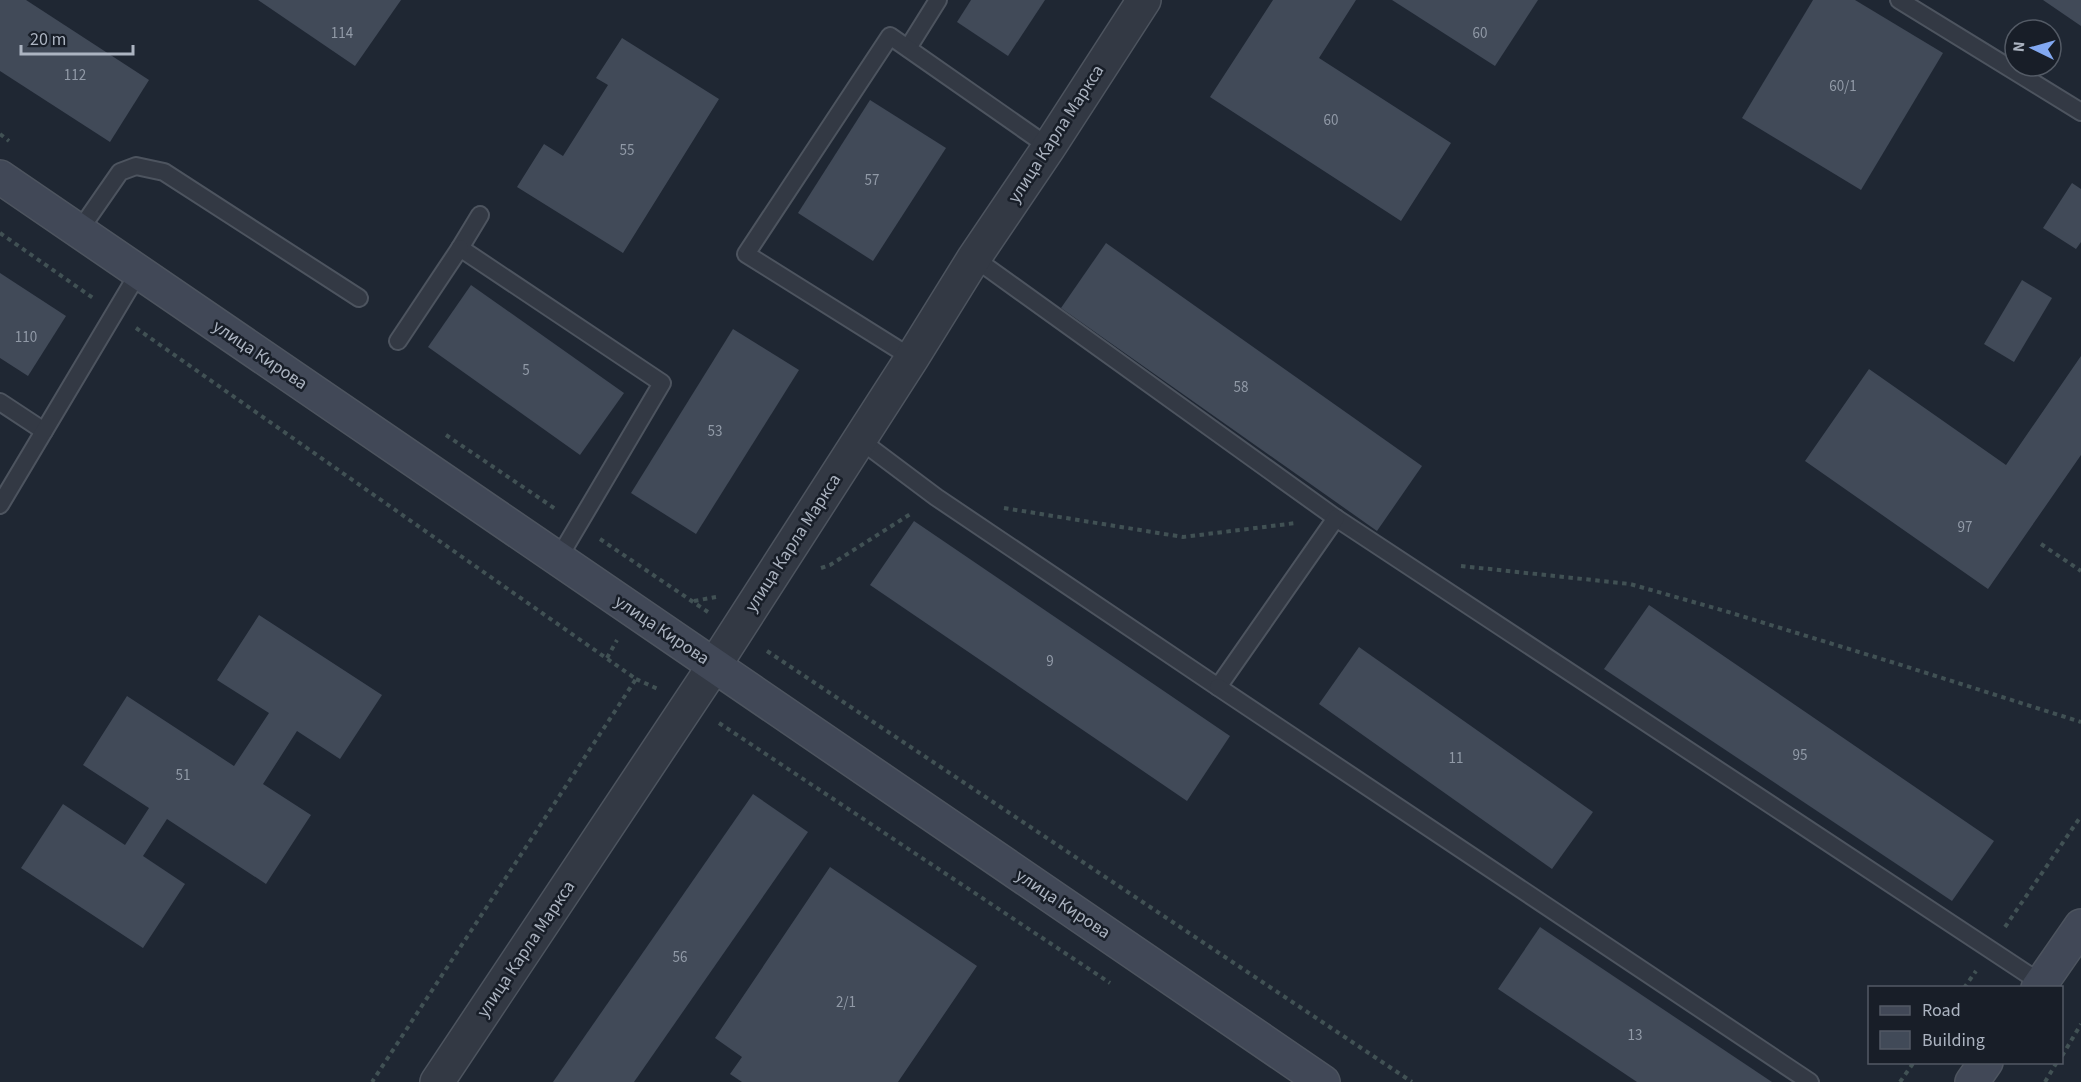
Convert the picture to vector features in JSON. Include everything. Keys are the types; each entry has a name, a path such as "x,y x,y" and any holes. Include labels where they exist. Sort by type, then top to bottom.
{"street":[{"name":"улица Карла Маркса","path":"437,1082 714,666 974,258 1144,0"},
{"name":"улица Кирова","path":"0,177 1323,1082"},
{"path":"2039,985 2081,926"},
{"path":"1972,1082 1985,1064"}],"lane":[{"path":"908,48 938,0"},
{"path":"1899,0 2081,112"},
{"path":"912,358 746,254 890,36 1049,147"},
{"path":"79,231 120,172 136,166 164,172 359,298"},
{"path":"398,341 480,215"},
{"path":"460,248 662,383 558,559"},
{"path":"974,258 1336,518 1990,949 2039,985"},
{"path":"0,505 139,272"},
{"path":"0,402 44,431"},
{"path":"860,440 936,497 1810,1082"},
{"path":"1218,687 1336,518"}],"path":[{"path":"0,233 636,679 689,703 1119,989"},
{"path":"820,568 831,565 936,497"},
{"path":"995,507 1183,537 1336,518"},
{"path":"2041,544 2081,571"},
{"path":"1460,566 1630,584 1725,610 2081,722"},
{"path":"693,602 766,586"},
{"path":"372,1082 636,679"},
{"path":"1965,986 2081,816"},
{"path":"2063,1053 2081,1024"},
{"path":"1900,1082 1913,1064"},
{"path":"2045,1082 2056,1064"}],"building":[{"path":"0,0 26,0 149,80 110,142 0,71"},
{"path":"258,0 401,0 355,66"},
{"path":"971,0 1045,0 1008,56 957,22"},
{"path":"1273,0 1356,0 1319,58 1451,143 1401,221 1210,97"},
{"path":"1392,0 1538,0 1495,66"},
{"path":"1813,0 1855,0 1943,53 1861,190 1742,118"},
{"path":"2043,0 2081,0 2081,26"},
{"path":"622,38 719,99 623,253 517,187 544,144 563,156 608,85 596,78"},
{"path":"870,100 946,148 873,261 798,213"},
{"path":"2072,183 2081,189 2081,242 2076,249 2043,228"},
{"path":"1106,243 1422,466 1377,531 1061,308"},
{"path":"0,273 66,316 28,376 0,358"},
{"path":"2022,280 2052,298 2014,362 1984,344"},
{"path":"471,285 624,393 580,455 428,347"},
{"path":"733,329 799,370 696,534 631,493"},
{"path":"2081,356 2081,455 1988,589 1805,461 1869,369 2006,465"},
{"path":"914,521 1230,736 1187,801 870,585"},
{"path":"1649,605 1994,841 1952,901 1604,669"},
{"path":"259,615 382,695 340,759 297,731 263,784 311,815 266,884 167,819 143,856 185,884 143,948 21,868 63,804 125,845 149,808 83,765 127,696 234,766 269,713 217,680"},
{"path":"1359,647 1593,812 1552,869 1319,704"},
{"path":"753,794 808,832 634,1082 553,1082"},
{"path":"830,867 977,966 898,1082 742,1082 730,1074 742,1057 715,1038"},
{"path":"1540,927 1772,1082 1637,1082 1498,989"}]}
